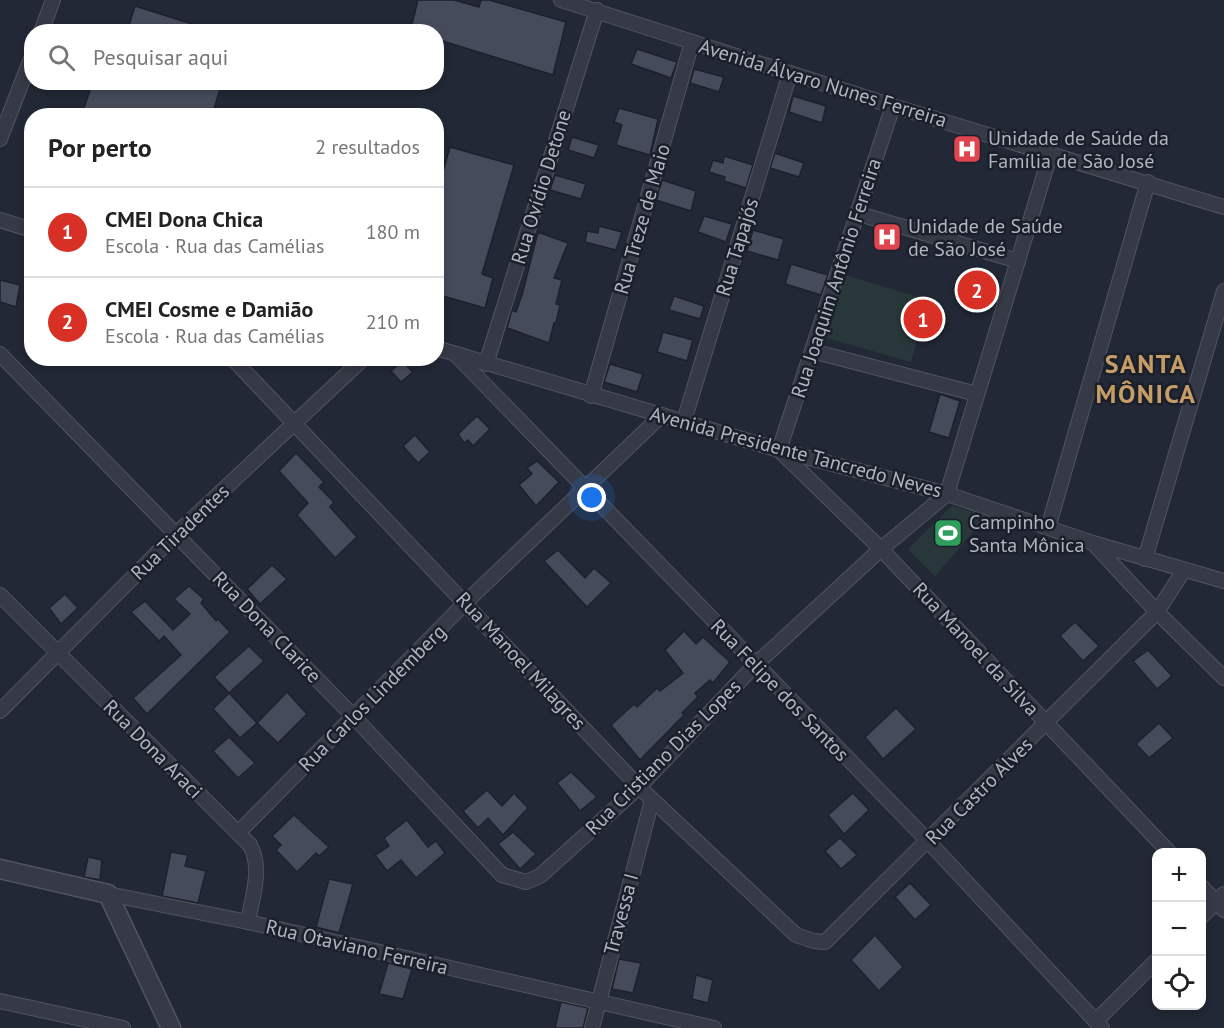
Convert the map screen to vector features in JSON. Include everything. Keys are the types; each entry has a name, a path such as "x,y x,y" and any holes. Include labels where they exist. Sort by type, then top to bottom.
{"street":[{"path":"44,24 53,0"},
{"name":"Avenida Álvaro Nunes Ferreira","path":"561,0 893,106 1051,152 1224,207"},
{"name":"Rua Ovídio Detone","path":"486,364 597,10"},
{"name":"Rua Treze de Maio","path":"591,396 692,42"},
{"name":"Rua Tapajós","path":"684,421 790,72"},
{"path":"0,139 24,77"},
{"name":"Rua Joaquim Antônio Ferreira","path":"780,450 893,106"},
{"path":"946,494 1051,152"},
{"path":"1048,528 1148,182"},
{"path":"856,213 1018,261"},
{"path":"0,220 24,228"},
{"path":"1145,559 1224,291"},
{"name":"Avenida Presidente Tancredo Neves","path":"444,351 591,396 946,494 1093,543 1224,581"},
{"path":"812,351 977,394"},
{"name":"Rua Dona Clarice","path":"0,354 354,717 502,875 526,882 540,876"},
{"name":"Rua Felipe dos Santos","path":"455,354 928,841 1099,1024"},
{"name":"Rua Manoel Milagres","path":"240,366 652,800 795,935 825,942"},
{"name":"Rua Tiradentes","path":"0,711 176,534 355,366"},
{"name":"Rua Carlos Lindemberg","path":"238,833 466,602 662,416"},
{"name":"Rua Manoel da Silva","path":"780,450 881,549 1165,848"},
{"name":"Rua Cristiano Dias Lopes","path":"540,876 639,787 755,665 881,549 946,494"},
{"path":"1093,543 1157,612 1224,678"},
{"name":"Rua Castro Alves","path":"825,942 1157,612 1184,570"},
{"name":"Rua Dona Araci","path":"0,595 57,655 250,845 257,858 248,922"},
{"name":"Travessa I","path":"592,1028 652,800"},
{"name":"Rua Otaviano Ferreira","path":"0,868 714,1028"},
{"path":"1206,889 1221,902 1206,913"},
{"path":"108,894 171,1028"},
{"path":"1099,1024 1152,964"},
{"path":"0,1001 123,1028"}],"shaded area":[{"path":"845,275 928,300 911,362 827,338"},
{"name":"Campinho Santa Mônica","path":"952,506 987,516 935,576 908,549"}],"building":[{"path":"418,0 454,0 479,7 481,0 489,0 566,22 553,75 444,41 444,24 412,24"},
{"path":"135,6 192,24 129,24"},
{"path":"637,49 677,62 671,78 631,64"},
{"path":"694,69 724,77 719,92 690,83"},
{"path":"90,90 220,90 214,108 84,108"},
{"path":"793,96 826,106 822,123 789,112"},
{"path":"619,108 658,119 650,155 616,145 622,125 614,122"},
{"path":"572,137 599,145 594,158 568,150"},
{"path":"450,147 514,165 482,274 493,278 485,308 444,296 444,168"},
{"path":"775,153 804,163 799,177 770,168"},
{"path":"724,156 753,165 746,188 724,181 725,177 709,172 713,160 723,163"},
{"path":"555,175 586,184 581,199 550,190"},
{"path":"662,180 696,191 691,211 656,200"},
{"path":"704,216 732,224 726,242 698,232"},
{"path":"599,226 622,232 616,250 585,242 587,231 598,233"},
{"path":"753,230 784,239 778,260 747,251"},
{"path":"538,232 568,243 554,278 562,280 556,304 560,305 549,343 507,328 512,310 516,312 522,295"},
{"path":"791,264 828,275 821,295 785,284"},
{"path":"0,280 20,285 16,307 0,302"},
{"path":"674,296 704,306 700,319 669,310"},
{"path":"663,332 693,340 687,361 657,352"},
{"path":"610,364 643,374 637,392 604,382"},
{"path":"396,366 407,366 413,372 401,382 391,371"},
{"path":"940,394 960,401 949,438 929,432"},
{"path":"477,416 490,429 473,446 468,440 464,443 458,434"},
{"path":"415,435 430,452 418,463 403,446"},
{"path":"296,453 324,482 319,487 334,502 330,507 357,537 335,558 297,515 308,503 279,471"},
{"path":"537,461 559,482 536,506 519,485 532,474 527,468"},
{"path":"558,550 585,578 594,568 611,583 587,607 544,561"},
{"path":"272,565 287,579 260,604 247,589"},
{"path":"189,586 204,599 201,603 216,621 218,619 230,632 147,714 133,698 181,655 164,636 159,641 131,612 145,601 173,630 190,614 174,599"},
{"path":"65,594 78,608 61,624 49,608"},
{"path":"1075,622 1099,646 1083,661 1060,636"},
{"path":"684,631 696,644 703,637 730,662 713,683 710,680 695,693 698,697 682,713 684,715 640,760 611,725 634,704 637,707 657,688 660,691 683,673 665,650"},
{"path":"249,646 264,661 229,693 214,677"},
{"path":"1148,650 1172,676 1157,689 1133,661"},
{"path":"287,692 307,714 278,743 257,723"},
{"path":"229,693 257,723 240,738 213,709"},
{"path":"896,708 916,729 883,759 865,737"},
{"path":"1159,723 1173,738 1149,758 1136,744"},
{"path":"229,737 255,763 238,778 213,751"},
{"path":"571,772 597,797 580,811 557,783"},
{"path":"487,790 502,806 514,793 528,808 503,835 488,818 478,828 463,811"},
{"path":"853,793 869,810 844,834 828,815"},
{"path":"294,815 329,847 319,856 316,853 297,872 276,850 281,845 272,836"},
{"path":"407,820 428,847 436,841 445,853 416,878 401,860 387,871 375,855 389,846 384,838"},
{"path":"513,832 536,854 520,869 498,844"},
{"path":"840,838 857,855 841,869 825,851"},
{"path":"171,852 188,855 185,866 206,871 198,903 162,896"},
{"path":"88,857 102,860 100,880 84,877"},
{"path":"329,879 353,884 339,933 316,927"},
{"path":"910,883 931,905 915,920 895,897"},
{"path":"875,935 903,967 879,991 851,960"},
{"path":"619,959 641,963 633,993 612,989"},
{"path":"388,963 412,969 403,999 379,994"},
{"path":"696,975 713,980 708,1003 692,999"},
{"path":"561,1002 588,1008 583,1028 555,1028"}],"place":[{"name":"Unidade de Saúde da Família de São José","path":"967,149"},
{"name":"Unidade de Saúde de São José","path":"887,237"},
{"name":"CMEI Cosme e Damião","path":"977,290"},
{"name":"CMEI Dona Chica","path":"923,319"},
{"name":"Campinho Santa Mônica","path":"948,533"}],"district":[{"name":"SANTA MÔNICA","path":"1146,378"}]}
